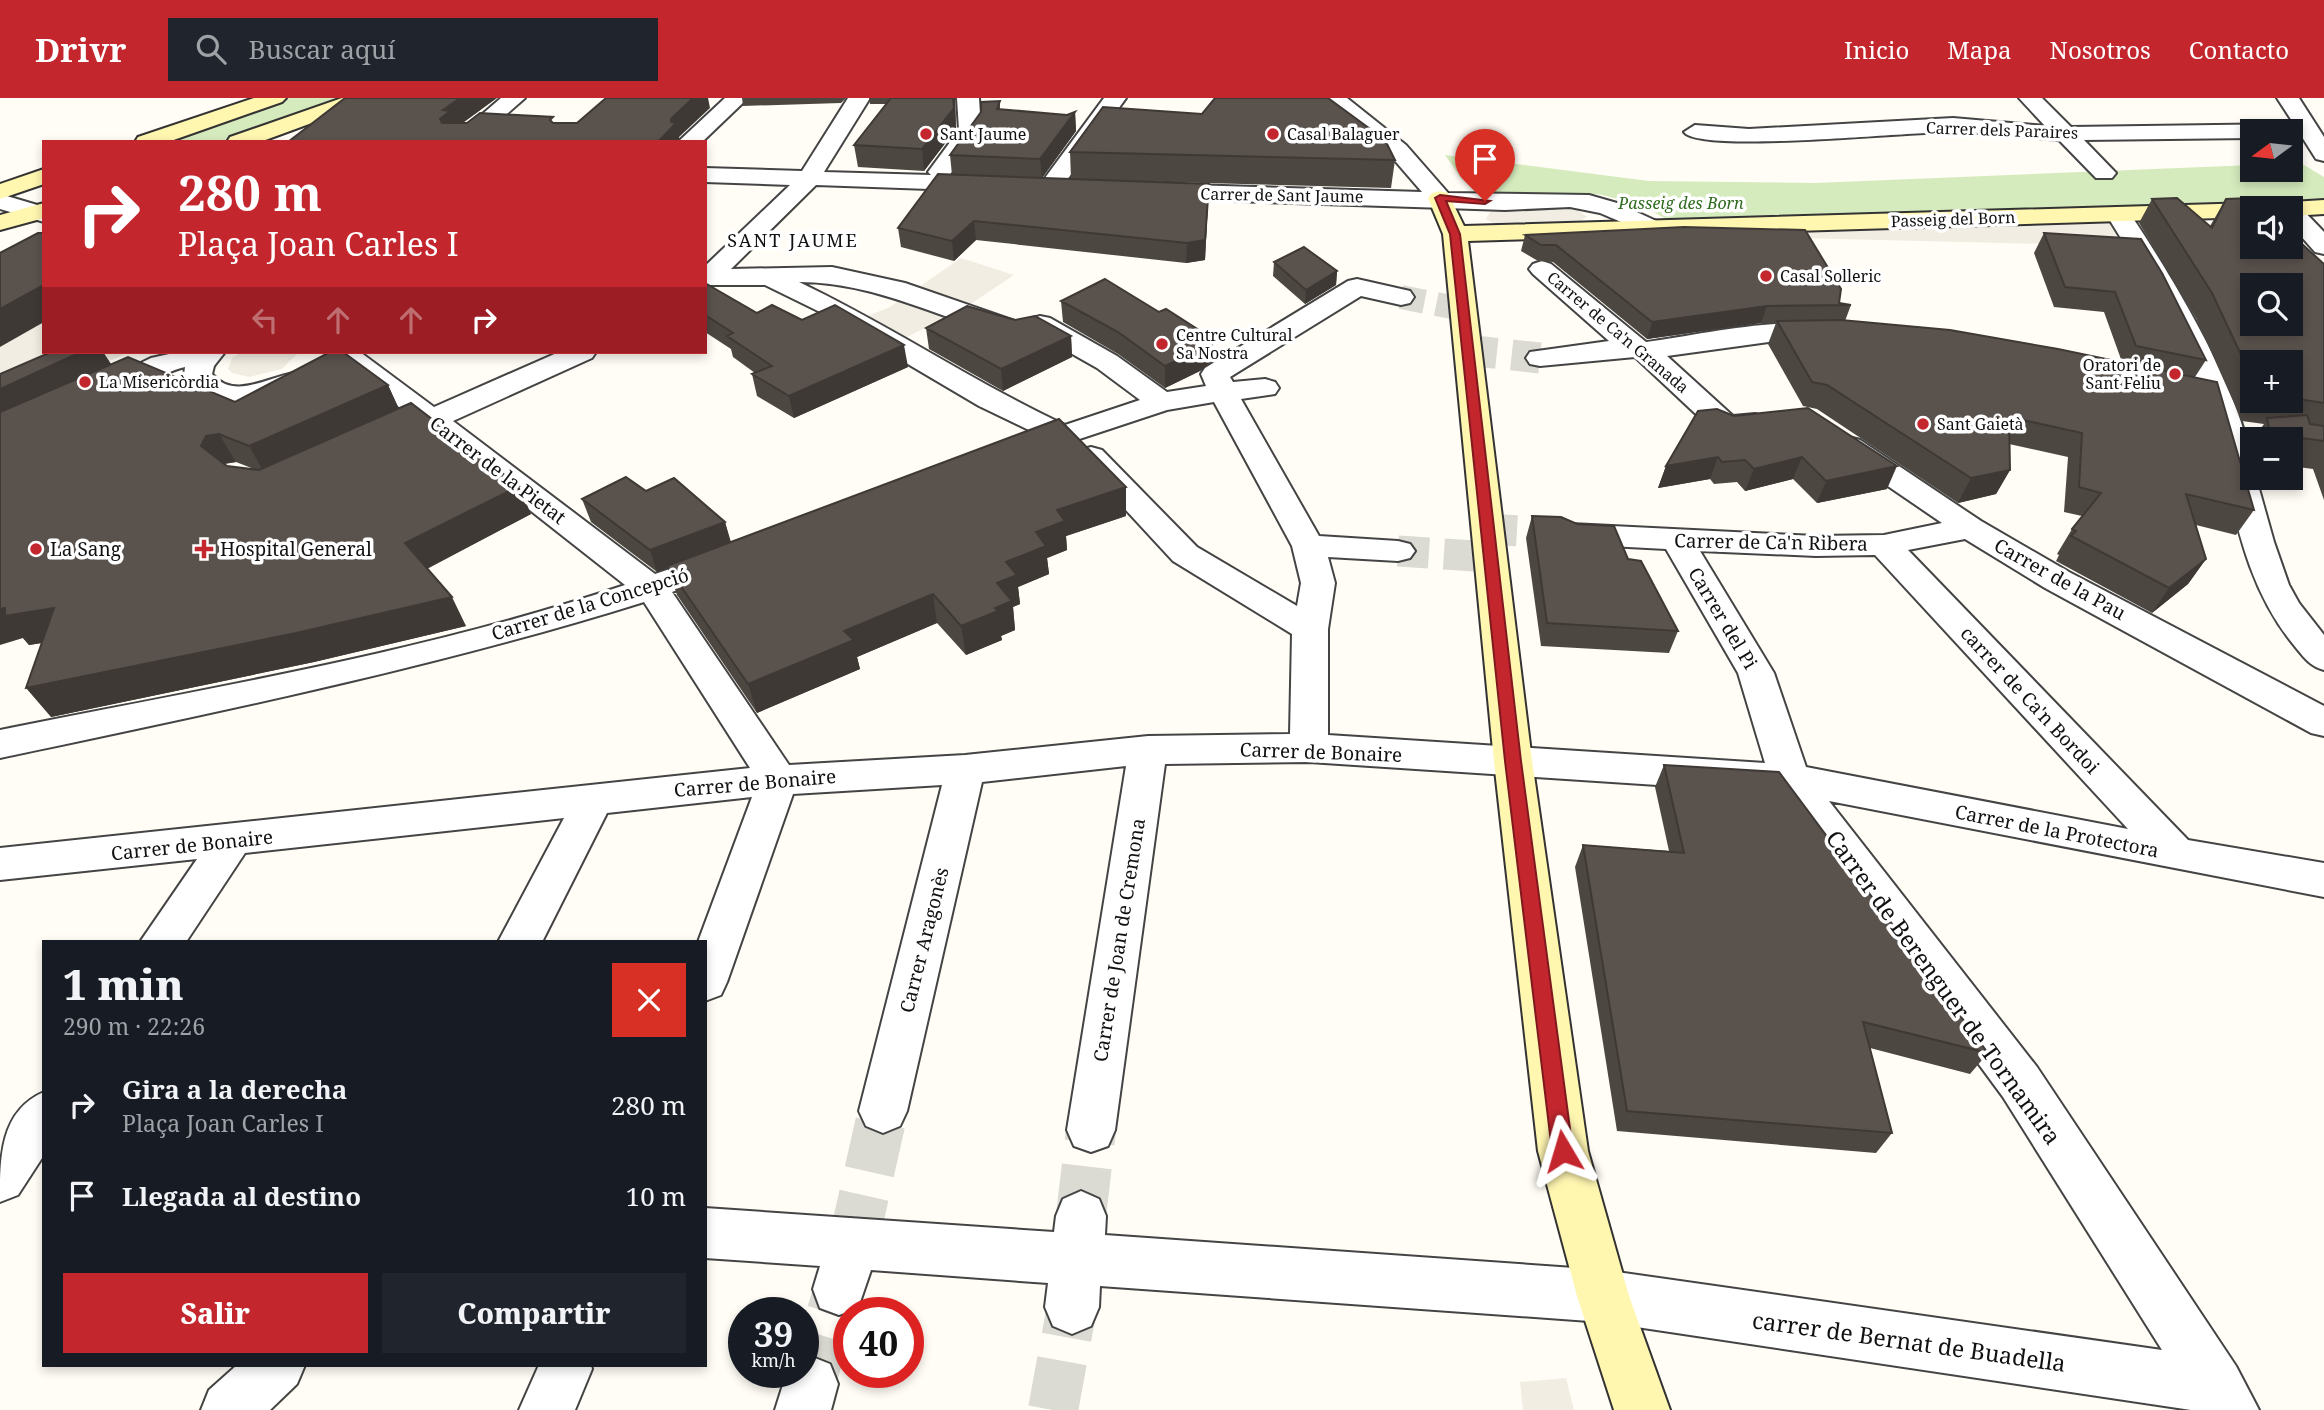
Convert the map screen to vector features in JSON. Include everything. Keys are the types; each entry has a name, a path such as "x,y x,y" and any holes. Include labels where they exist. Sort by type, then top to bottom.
{"street":[{"path":"152,140 275,98"},
{"path":"244,140 362,98"},
{"path":"463,140 514,98"},
{"path":"691,140 737,98"},
{"path":"707,277 807,181 859,98"},
{"path":"932,182 970,130 968,98"},
{"path":"1051,187 1115,98"},
{"path":"2030,98 2104,173"},
{"path":"2288,98 2324,154"},
{"path":"1312,108 1336,101 1398,150 1440,198 1455,234 1513,761 1563,1151 1603,1296 1642,1410"},
{"name":"Carrer dels Paraires","path":"1695,132 1749,136 1948,116 2066,134 2309,130"},
{"path":"707,175 807,181 932,182 1078,188"},
{"path":"0,192 42,177"},
{"name":"Carrer de Sant Jaume","path":"1131,190 1265,197 1440,198 1508,203 1579,201 1598,205 1654,229"},
{"path":"0,201 40,213"},
{"path":"2303,209 2324,207"},
{"name":"Passeig del Born","path":"1455,234 2240,210"},
{"path":"0,223 40,213"},
{"path":"2118,214 2165,285 2215,398 2241,432 2271,581 2283,606 2324,658"},
{"path":"2303,223 2324,247"},
{"name":"Carrer de Ca'n Granada","path":"1542,269 1726,426 1780,420"},
{"path":"707,277 789,273 852,276 1018,331 1040,324 1107,362 1162,402"},
{"path":"769,276 827,305 989,400 1064,433 1185,554 1310,629"},
{"path":"1309,748 1310,629 1318,583 1308,546 1215,374 1357,287 1401,298"},
{"path":"1540,358 1776,332 1843,334"},
{"path":"86,400 161,365 202,354"},
{"path":"208,354 200,364 198,374 203,384 215,390 233,393 254,392 300,380 319,371 335,354"},
{"name":"Carrer de la Pietat","path":"345,354 421,421 653,589 778,780"},
{"path":"421,421 577,354"},
{"path":"997,458 1064,433 1162,402 1265,388"},
{"path":"2183,391 2215,398"},
{"name":"Carrer de la Pau","path":"1828,432 1970,528 2057,580 2324,723"},
{"name":"Carrer de Ca'n Ribera","path":"1572,534 1816,546 1884,545 1970,528"},
{"name":"Carrer del Pi","path":"1677,540 1756,673 1790,779"},
{"name":"carrer de Ca'n Bordoi","path":"1884,545 2176,854"},
{"path":"1308,546 1398,551"},
{"name":"Carrer de la Concepció","path":"0,744 306,680 566,615 653,589 755,550"},
{"name":"Carrer de Bonaire","path":"9,873 232,840 594,798 778,780 965,769 1148,750 1309,748 1513,761"},
{"name":"Carrer de Joan de Cremona","path":"1091,1130 1148,750"},
{"path":"1513,761 1790,779"},
{"name":"Carrer Aragonès","path":"883,1111 965,769"},
{"name":"Carrer de la Protectora","path":"1790,779 2324,880"},
{"name":"Carrer de Berenguer de Tornamira","path":"1790,779 2020,1082 2223,1398"},
{"path":"707,976 778,780"},
{"path":"521,940 594,798"},
{"path":"163,940 232,840"},
{"path":"0,1178 42,1117"},
{"name":"carrer de Bernat de Buadella","path":"707,1233 846,1266 1077,1261 1603,1296 2223,1398"},
{"path":"229,1410 276,1367"}],"green space":[{"path":"283,98 357,98 237,140 161,140"},
{"name":"Passeig des Born","path":"1445,155 1649,181 1815,183 2240,165 2240,182 2303,182 2303,164 2324,177 2324,201 2303,202 2303,196 2240,196 2240,204 1678,225 1638,204 1598,194 1486,194 1461,178"}],"shaded area":[{"path":"1511,208 1575,208 1587,217 1575,224 1499,226 1486,219 1490,212"},
{"path":"2111,218 2132,250 2049,244 1720,236 1692,231"},
{"path":"961,258 1014,275 963,309 899,341 860,319 890,307"},
{"path":"42,323 42,354 125,354 0,411 0,347"},
{"path":"238,354 297,354 282,369 249,377 232,373 228,369 232,358"},
{"path":"1566,1378 1574,1410 1523,1410 1520,1382"}],"building":[{"path":"345,98 460,98 443,110 450,111 440,119 442,123 467,123 480,113 553,117 550,120 553,123 577,123 606,98 693,98 671,119 671,122 676,123 660,140 291,140"},
{"path":"891,98 953,98 954,108 922,149 854,145"},
{"path":"1215,98 1328,98 1385,140 1395,160 1070,152 1103,107 1202,114"},
{"path":"1000,101 997,109 1067,115 1075,112 1040,159 950,155 981,112 981,102"},
{"path":"938,174 1209,184 1205,240 1187,243 974,221 952,241 898,228"},
{"path":"2177,198 2212,228 2226,199 2240,198 2240,259 2303,259 2303,245 2324,264 2324,403 2303,400 2303,350 2240,350 2240,352 2212,293 2152,199"},
{"path":"1684,227 1805,230 1841,289 1839,303 1851,305 1767,306 1652,322 1556,245 1541,245 1525,235"},
{"path":"42,233 42,286 0,309 0,253"},
{"path":"2044,233 2141,239 2162,273 2206,360 2136,346 2115,292 2065,287"},
{"path":"1304,247 1337,271 1306,290 1274,262"},
{"path":"1105,279 1159,312 1166,309 1213,339 1200,350 1165,366 1118,332 1061,301"},
{"path":"707,284 757,313 772,305 802,320 835,305 904,345 789,396 752,374 772,366 727,336 733,333 707,316"},
{"path":"967,306 1015,320 1035,316 1071,336 1001,369 926,328"},
{"path":"1841,320 1950,330 2217,382 2240,462 2240,490 2248,490 2254,510 2186,494 2206,559 2169,588 2071,536 2076,531 2072,529 2101,493 2079,487 2082,433 2009,417 2010,470 1971,478 1827,385 1812,382 1777,321"},
{"path":"46,354 77,354 0,389 0,374"},
{"path":"326,354 346,354 388,385 249,446 219,434 206,436 201,446 227,466 259,470 411,403 519,486 405,543 452,597 296,633 26,688 54,608 5,616 5,608 0,609 0,412 128,357 235,402"},
{"path":"1808,408 1897,466 1826,481 1802,457 1754,469 1745,460 1722,462 1718,457 1666,466 1698,411 1717,409 1734,416"},
{"path":"2307,415 2310,424 2324,426 2324,441 2303,438 2303,427 2269,427 2267,418"},
{"path":"1059,419 1126,487 1057,510 1065,521 1036,532 1046,546 1006,562 1017,575 997,583 1012,601 995,608 998,611 961,626 933,594 844,631 854,640 748,684 667,566"},
{"path":"626,477 646,491 674,478 725,522 650,550 582,499"},
{"path":"1532,516 1561,517 1577,524 1614,526 1628,559 1641,561 1678,631 1547,623"},
{"path":"1664,765 1779,772 1988,1053 1863,1022 1892,1133 1627,1111 1583,845 1684,853"}],"tunnel":[{"path":"1401,297 1461,309"},
{"path":"1466,350 1540,358"},
{"path":"1486,529 1571,534"},
{"path":"1398,551 1490,557"},
{"path":"853,1244 883,1111"},
{"path":"1081,1216 1091,1130"},
{"path":"819,1355 839,1289"},
{"path":"1053,1410 1072,1307"}],"place":[{"name":"Sant Jaume","path":"926,134"},
{"name":"Casal Balaguer","path":"1273,134"},
{"name":"Casal Solleric","path":"1766,276"},
{"name":"Centre Cultural Sa Nostra","path":"1162,344"},
{"name":"Oratori de Sant Feliu","path":"2175,374"},
{"name":"La Misericòrdia","path":"85,382"},
{"name":"Sant Gaietà","path":"1923,424"},
{"name":"La Sang","path":"36,549"},
{"name":"Hospital General","path":"204,549"}],"district":[{"name":"SANT JAUME","path":"793,240"}],"route":[{"path":"1485,201 1440,198 1455,234 1461,309 1513,761 1563,1151"}]}
